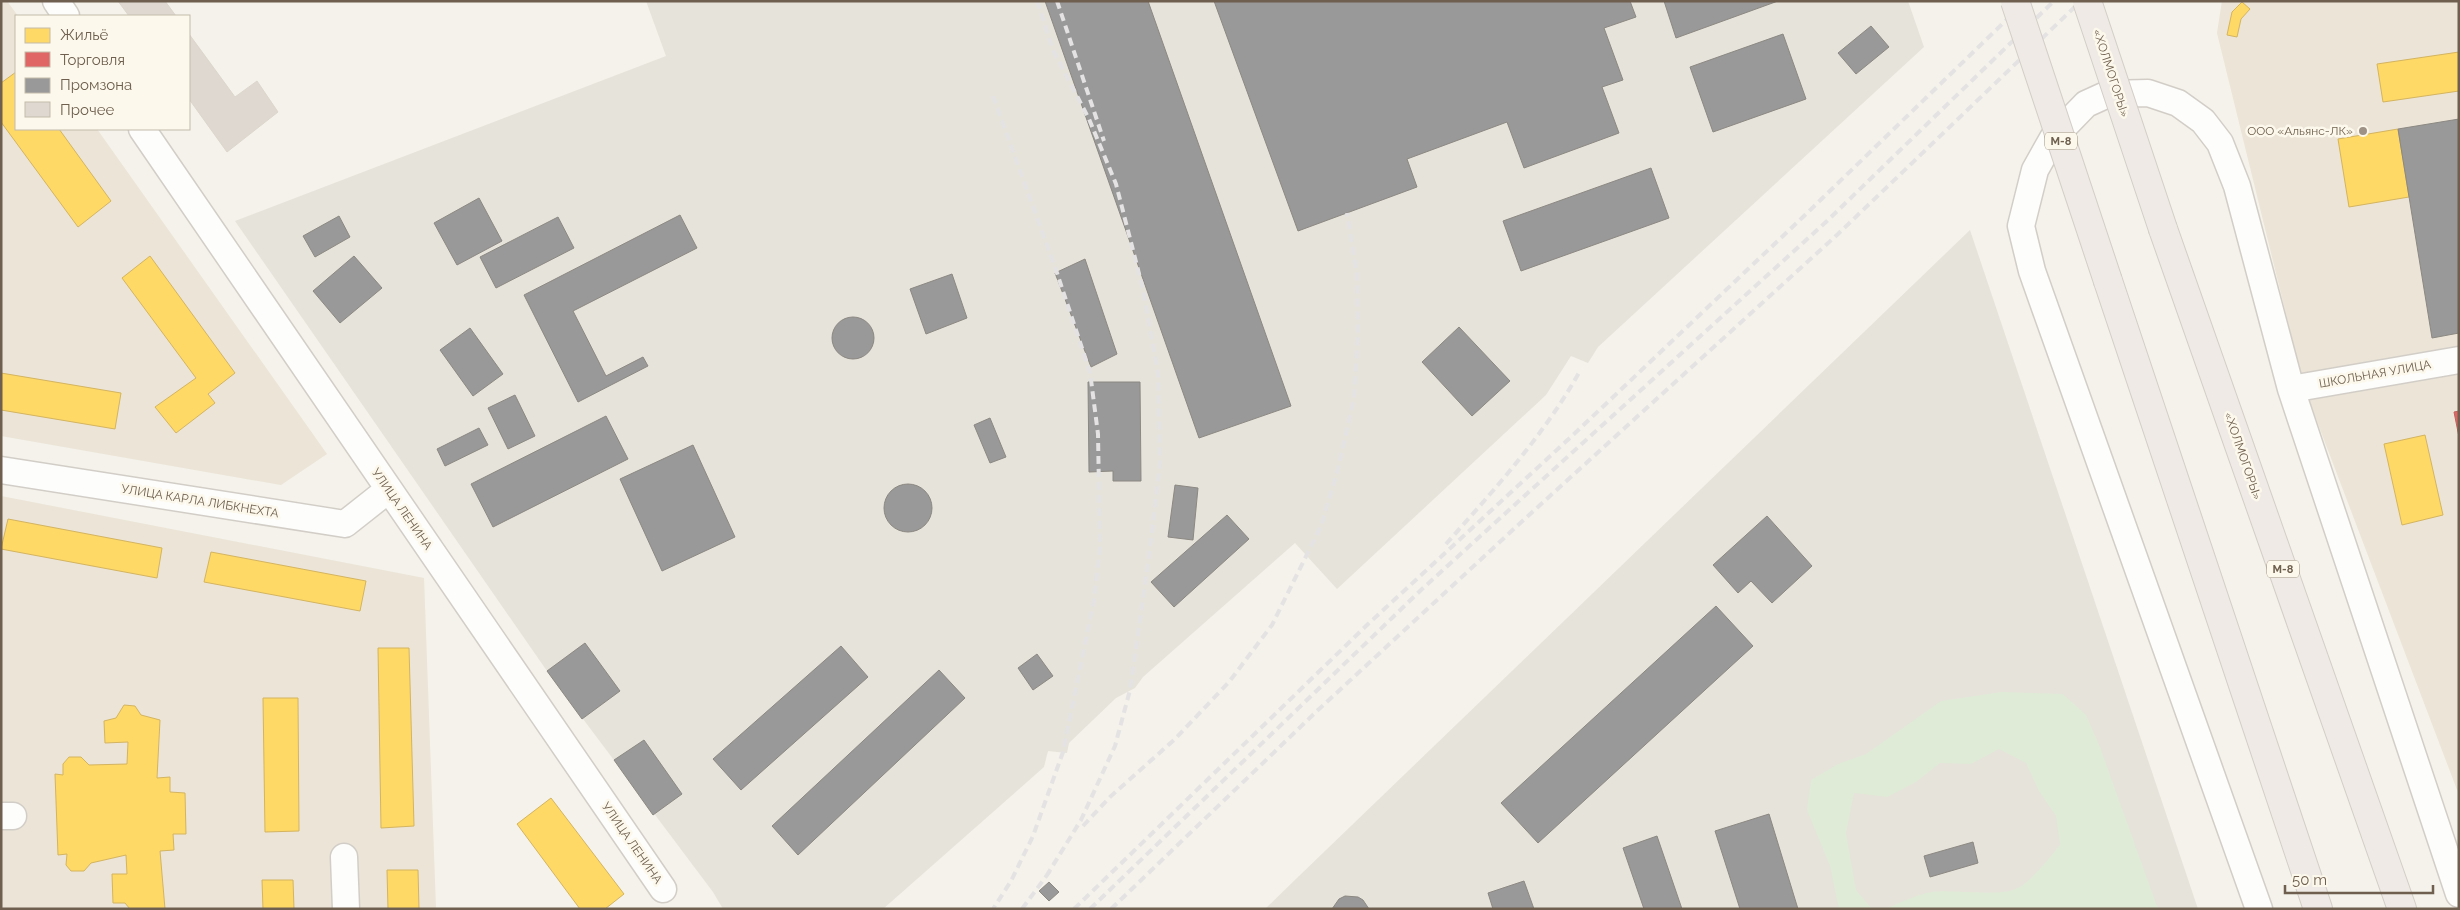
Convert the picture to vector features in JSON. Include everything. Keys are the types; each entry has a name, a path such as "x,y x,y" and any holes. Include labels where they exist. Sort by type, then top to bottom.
{"highway":[{"name":"М-8","path":"2014,1 2318,909"},
{"name":"«ХОЛМОГОРЫ»","path":"2087,1 2163,229 2402,909"}],"street":[{"path":"56,1 65,15"},
{"path":"2259,909 2036,280 2021,226 2035,170 2053,138 2086,104 2108,94 2148,93 2178,103 2203,121 2220,143 2237,186 2291,388 2459,894"},
{"name":"УЛИЦА ЛЕНИНА","path":"143,130 663,888"},
{"name":"ШКОЛЬНАЯ УЛИЦА","path":"2291,388 2459,360"},
{"name":"УЛИЦА КАРЛА ЛИБКНЕХТА","path":"1,470 345,524 388,490"},
{"path":"344,857 346,909"}],"shaded area":[{"path":"1,1 7,1 17,15 15,15 15,130 98,130 327,454 281,485 1,436"},
{"path":"646,1 1908,1 1924,47 1598,347 1588,363 1571,356 1546,395 1337,589 1295,543 1143,677 1135,688 1116,698 1069,743 1067,753 1048,751 1044,767 883,909 723,909 713,892 547,671 235,221 666,56"},
{"path":"2222,1 2459,1 2459,795 2304,387 2217,33"},
{"path":"1970,230 2198,909 1265,909 1298,877"},
{"path":"1,496 424,578 436,909 1,909"}],"green space":[{"path":"2001,692 2063,694 2086,715 2100,747 2158,909 1885,909 1932,892 1991,893 2012,890 2020,887 2031,878 2060,845 2056,816 2039,791 2026,763 1999,749 1971,764 1940,763 1916,782 1887,797 1854,793 1846,833 1856,890 1872,909 1839,909 1830,866 1807,810 1811,780 1838,764 1866,754 1941,701"}],"building: Жильё":[{"path":"2242,2 2250,9 2241,19 2237,37 2227,35 2232,12"},
{"path":"2459,52 2459,91 2383,102 2377,64"},
{"path":"15,73 15,130 60,130 111,201 78,227 1,122 1,83"},
{"path":"2398,129 2409,197 2349,207 2338,139"},
{"path":"150,256 235,373 208,394 215,403 176,433 155,407 196,378 122,278"},
{"path":"1,373 121,393 115,429 1,410"},
{"path":"2425,435 2443,515 2402,525 2384,444"},
{"path":"8,519 162,548 157,578 1,549"},
{"path":"211,552 366,581 360,611 204,582"},
{"path":"378,648 409,648 414,826 381,828"},
{"path":"263,698 298,698 299,831 265,832"},
{"path":"124,705 135,706 141,715 160,720 157,778 170,777 170,792 185,793 186,834 173,834 174,850 160,851 165,909 130,909 125,903 113,903 112,874 127,874 126,855 91,863 84,871 71,871 66,865 67,854 58,855 55,774 63,775 63,764 69,757 81,757 89,765 127,764 128,742 105,743 104,721 116,718"},
{"path":"551,798 624,894 605,909 580,909 517,824"},
{"path":"387,870 418,870 419,909 388,909"},
{"path":"262,880 293,880 294,909 263,909"}],"building: Торговля":[{"path":"2459,411 2459,437 2454,412"}],"building: Промзона":[{"path":"1045,1 1148,1 1291,406 1199,438"},
{"path":"1214,1 1630,1 1636,17 1604,28 1623,80 1602,87 1619,133 1524,168 1507,122 1407,159 1417,187 1298,231"},
{"path":"1664,1 1778,1 1676,38"},
{"path":"1871,26 1889,47 1856,74 1838,53"},
{"path":"1783,34 1806,99 1713,132 1690,67"},
{"path":"2459,119 2459,333 2432,338 2398,129"},
{"path":"1651,168 1669,218 1521,271 1503,221"},
{"path":"479,198 502,241 457,265 434,223"},
{"path":"680,215 697,248 573,311 606,376 643,357 648,366 578,402 524,295"},
{"path":"339,216 350,237 315,257 303,236"},
{"path":"558,217 574,248 496,288 480,257"},
{"path":"354,256 382,288 340,323 313,291"},
{"path":"1085,259 1117,354 1091,367 1055,273"},
{"path":"952,274 967,318 926,334 910,289"},
{"path":"857,317 865,320 871,326 874,338 871,350 865,356 849,359 841,356 835,350 832,334 835,326 841,320"},
{"path":"1459,327 1510,381 1472,416 1422,362"},
{"path":"470,328 503,374 473,396 440,350"},
{"path":"1088,382 1140,382 1141,481 1113,481 1113,471 1089,472"},
{"path":"515,395 535,436 508,449 488,408"},
{"path":"606,416 628,459 493,527 471,484"},
{"path":"990,418 1006,457 990,463 974,425"},
{"path":"479,428 488,445 445,466 437,449"},
{"path":"693,445 735,537 662,571 620,479"},
{"path":"903,484 913,484 922,488 928,494 931,499 931,517 922,528 913,532 903,532 894,528 888,522 884,513 884,503 888,494 894,488"},
{"path":"1175,485 1198,488 1193,540 1168,537"},
{"path":"1227,515 1249,539 1174,607 1151,582"},
{"path":"1767,516 1812,566 1772,603 1751,581 1738,593 1713,565"},
{"path":"1716,606 1753,646 1538,843 1501,803"},
{"path":"585,643 620,691 582,719 547,671"},
{"path":"841,646 868,677 741,790 713,759"},
{"path":"1037,654 1053,676 1033,690 1018,668"},
{"path":"939,670 965,698 798,855 772,826"},
{"path":"644,740 682,794 653,815 614,760"},
{"path":"1769,814 1798,909 1740,909 1715,831"},
{"path":"1657,836 1682,909 1644,909 1623,848"},
{"path":"1973,842 1978,863 1930,877 1924,856"},
{"path":"1524,881 1534,909 1493,909 1488,893"},
{"path":"1049,882 1059,892 1049,901 1039,891"},
{"path":"1345,896 1358,897 1363,900 1369,909 1332,909 1339,899"}],"building: Прочее":[{"path":"118,1 165,1 175,15 128,15"},
{"path":"190,35 235,97 257,81 278,112 227,152 190,100"}],"railway":[{"path":"1037,1 1053,50 1089,119 1116,184 1143,289 1158,373 1160,463 1130,690 1115,746 1081,820 1047,875"},
{"path":"1057,1 1104,141"},
{"path":"1074,909 1367,625 1573,435 1804,216 2026,1"},
{"path":"1090,909 1421,590 1827,221 2054,1"},
{"path":"1111,909 1317,711 1838,234 2081,1"},
{"path":"993,96 1056,270 1090,372 1098,434 1100,548 1094,600 1063,752 1033,836 1011,881 993,909"},
{"path":"1083,826 1110,797 1175,739 1229,682 1272,625 1321,526 1338,469 1354,398 1358,334 1357,274 1347,213"},
{"path":"1446,544 1535,439 1580,371"},
{"path":"1022,909 1050,871"}],"place":[{"name":"ООО «Альянс-ЛК»","path":"2363,131"}]}
